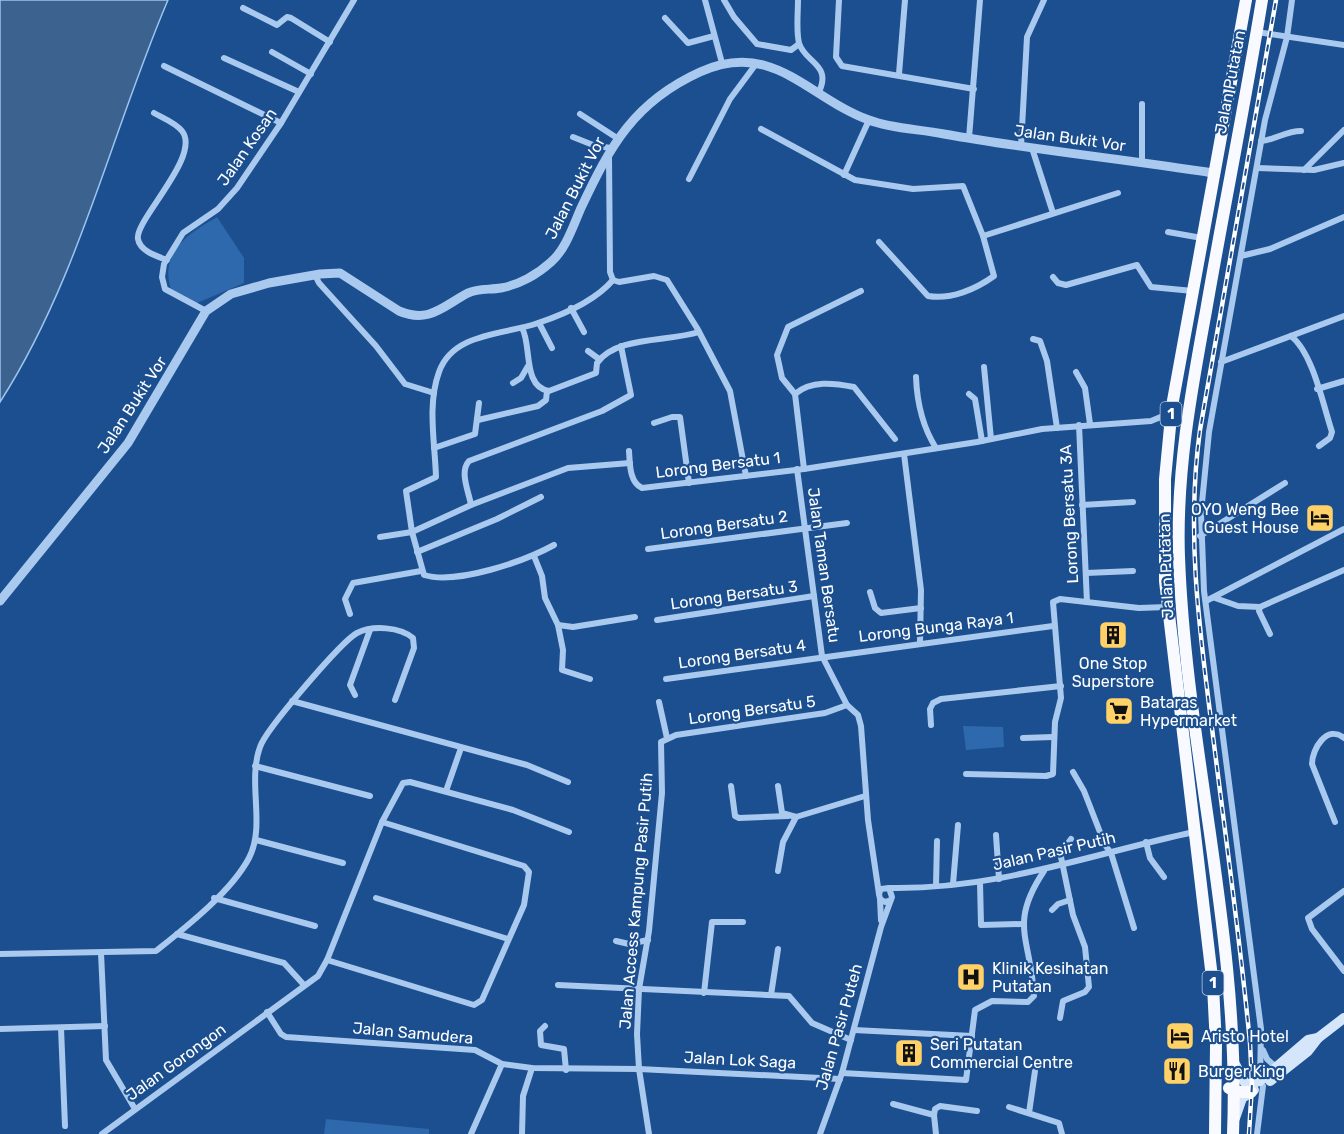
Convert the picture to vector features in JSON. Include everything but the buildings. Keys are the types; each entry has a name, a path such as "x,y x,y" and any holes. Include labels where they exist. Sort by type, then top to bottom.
{"highway":[{"name":"Jalan Putatan","path":"1215,1134 1213,986 1167,607 1163,534 1165,479 1172,406 1246,0"},
{"name":"Jalan Putatan","path":"1233,1129 1234,1059 1230,985 1182,606 1179,545 1189,407 1262,0"},
{"path":"1213,177 1228,182"},
{"path":"1165,479 1182,480"},
{"path":"1195,832 1207,817"},
{"path":"1202,897 1219,896"},
{"path":"1216,1076 1234,1091 1251,1092"}],"main road":[{"path":"1234,1059 1245,1083 1261,1083 1308,1051 1318,1038 1344,1018"},
{"path":"1233,1129 1242,1098 1308,1040 1318,1038"}],"street":[{"name":"Jalan Kosan","path":"166,260 183,233 218,209 237,188 281,123 353,0"},
{"path":"705,0 711,13 714,36 722,63"},
{"path":"724,0 734,18 757,44 791,50 799,44"},
{"path":"798,0 799,44 821,72 823,81 819,92"},
{"path":"840,0 836,57 839,64 974,89"},
{"path":"899,74 905,0"},
{"path":"969,138 980,0"},
{"path":"1021,146 1028,31 1044,0"},
{"path":"1257,1134 1258,1108 1262,1103 1262,1046 1257,984 1206,601 1200,536 1209,432 1221,362 1262,141 1287,37 1292,0"},
{"path":"243,8 277,25 291,18 330,42"},
{"path":"664,18 688,43 714,36"},
{"path":"1257,32 1344,45"},
{"path":"272,52 311,74"},
{"path":"224,58 299,92"},
{"name":"Jalan Bukit Vor","path":"0,601 128,443 206,310 231,294 315,275 340,273 399,310 419,316 432,315 472,291 502,288 523,281 553,261 563,248 617,138 654,99 680,82 722,63 756,63 787,72 869,120 1032,148 1142,163 1213,177"},
{"path":"689,179 730,99 756,63"},
{"path":"164,66 281,123"},
{"path":"1142,104 1142,163"},
{"path":"154,113 181,130 186,144 181,159 155,207 138,231 138,240 141,246 166,260 162,277 165,289 206,310"},
{"path":"580,114 617,138"},
{"path":"844,175 869,120"},
{"path":"761,129 844,175 861,181 920,189 963,186 983,236 994,276 985,283 950,297 928,296 879,242"},
{"path":"1303,171 1344,130"},
{"path":"1262,141 1274,139 1284,133 1301,131"},
{"path":"573,137 610,149 610,272 614,280 619,282 661,276 667,280 699,332 730,391 746,476"},
{"path":"1032,148 1053,213"},
{"path":"1257,168 1303,171 1329,169 1344,163"},
{"path":"983,236 1118,193"},
{"path":"1241,256 1270,249 1344,217"},
{"path":"1168,232 1202,238"},
{"path":"1053,277 1058,283 1066,285 1137,265 1151,287 1193,291"},
{"path":"315,275 319,283 376,346 405,384 434,393"},
{"path":"554,545 511,566 430,577 422,571 412,532 406,491 436,477 434,393 439,369 463,344 476,338 539,323 593,298 614,280"},
{"path":"861,291 788,327 777,355 782,378 795,394 802,388 815,384 854,387 895,439"},
{"path":"571,308 584,332"},
{"path":"1221,362 1344,316"},
{"path":"539,323 552,348"},
{"path":"522,328 526,335 528,366 541,388 547,391 596,373 599,359 612,348 679,339 699,332"},
{"path":"1291,336 1300,343 1332,432 1330,438 1319,446"},
{"path":"1033,339 1040,341 1047,361 1057,428"},
{"path":"471,505 465,474 465,467 469,461 602,411 631,395 621,346"},
{"path":"588,351 599,359"},
{"path":"513,383 521,378 528,366"},
{"path":"984,367 991,439"},
{"path":"1076,372 1085,388 1090,424"},
{"path":"916,377 920,410 926,429 936,448"},
{"path":"1317,390 1344,381"},
{"path":"478,420 538,406 546,400 547,391"},
{"name":"Jalan Taman Bersatu","path":"795,394 805,527 822,656 847,705 858,716 861,726 873,869 880,897"},
{"path":"969,394 975,399 982,441"},
{"path":"434,448 475,434 479,403"},
{"path":"1151,421 1163,416 1172,406"},
{"path":"654,423 680,417 689,483"},
{"path":"1151,421 1164,426 1168,437"},
{"name":"Lorong Bersatu 1","path":"630,463 633,479 637,486 642,488 801,469 1078,425 1151,421"},
{"name":"Lorong Bersatu 3A","path":"1078,425 1087,602"},
{"path":"380,537 412,532 471,505 568,468 630,463 629,451"},
{"path":"904,454 921,608 920,642"},
{"path":"1200,536 1285,483"},
{"path":"417,552 497,519 541,497"},
{"path":"1082,505 1133,502"},
{"name":"Lorong Bersatu 2","path":"648,549 847,523"},
{"path":"1206,601 1344,529"},
{"path":"534,556 542,576 545,598 558,625 563,650 562,670 590,679"},
{"path":"1215,598 1238,606 1260,607 1344,570"},
{"path":"350,614 345,599 352,583 422,571"},
{"path":"1086,573 1133,571"},
{"path":"870,592 875,608 881,613 921,608"},
{"name":"Lorong Bersatu 3","path":"657,620 814,596"},
{"path":"966,774 1053,774 1053,737 1061,698 1061,686 1053,626 1053,602 1060,599 1139,609 1167,607"},
{"path":"1260,607 1259,611 1270,634"},
{"path":"558,625 573,627 635,616"},
{"name":"Lorong Bunga Raya 1","path":"822,656 1053,626"},
{"path":"355,695 350,685 370,630"},
{"path":"0,954 101,954 156,951 237,877 256,840 255,766 260,746 268,730 292,701 353,636 370,630 397,630 413,638 414,648 395,700"},
{"name":"Lorong Bersatu 4","path":"666,679 822,656"},
{"path":"931,725 930,709 936,701 1061,686"},
{"path":"292,701 526,765 568,782"},
{"name":"Jalan Access Kampung Pasir Putih","path":"649,1134 639,1069 639,989 648,940 662,793 664,740 659,702"},
{"name":"Lorong Bersatu 5","path":"664,740 714,728 825,713 847,705"},
{"path":"1335,822 1312,764 1312,757 1313,749 1327,736 1335,734 1344,738"},
{"path":"1023,738 1053,737"},
{"path":"461,748 446,791 513,810 569,832"},
{"path":"255,766 370,796"},
{"path":"1073,772 1084,791 1105,846 1111,853 1134,928"},
{"name":"Jalan Gorongon","path":"102,1134 318,976 327,960 382,822 403,783 410,782 446,791"},
{"path":"731,786 735,816 739,818 792,816 866,796"},
{"path":"778,786 782,813 792,816"},
{"path":"778,871 783,842 792,816"},
{"path":"327,960 474,1005 482,1000 524,905 529,883 527,869 382,822"},
{"path":"953,884 958,825"},
{"name":"Jalan Pasir Putih","path":"888,888 980,882 1024,875 1146,842 1195,832"},
{"path":"996,836 999,879"},
{"path":"1060,1018 1062,1001 1085,992 1089,987 1085,947 1070,900 1063,866 1062,851 1071,839"},
{"path":"256,840 343,862"},
{"path":"936,886 937,840"},
{"path":"1146,842 1150,858 1164,877"},
{"name":"Jalan Taman Bersatu","path":"873,869 888,888 892,898"},
{"path":"854,1030 972,1036 975,1010 992,1001 1028,1002 1034,996 1032,970 1022,924 1024,907 1032,888 1044,871"},
{"path":"1024,875 1032,888"},
{"path":"980,882 981,925 1022,924"},
{"name":"Jalan Pasir Putih","path":"892,898 917,887"},
{"path":"888,888 881,889 880,897 885,902 892,898"},
{"path":"1344,893 1308,918 1312,929 1344,971"},
{"name":"Jalan Pasir Puteh","path":"880,897 881,927"},
{"path":"214,898 315,926"},
{"path":"376,898 508,939"},
{"name":"Jalan Pasir Puteh","path":"820,1134 841,1076 881,927 892,898"},
{"path":"1052,910 1058,904 1070,900"},
{"path":"704,993 711,922 743,922"},
{"path":"177,934 284,963 304,985"},
{"path":"616,941 630,944 648,940"},
{"path":"771,995 778,949"},
{"path":"101,954 106,1060 135,1109"},
{"path":"558,985 792,997 812,1023 851,1040"},
{"name":"Jalan Samudera","path":"267,1012 281,1034 286,1037 474,1050 502,1064 532,1068 639,1069"},
{"path":"0,1029 105,1026"},
{"path":"545,1026 540,1031 541,1045 564,1049 566,1070"},
{"path":"61,1028 65,1126"},
{"name":"Jalan Lok Saga","path":"639,1069 966,1080 972,1036"},
{"path":"1262,1046 1267,1059 1276,1067"},
{"path":"471,1134 502,1064"},
{"path":"522,1134 523,1096 532,1068"},
{"path":"1029,1113 1035,1071"},
{"path":"893,1104 934,1115"},
{"path":"936,1134 934,1115 935,1109 940,1106 977,1111"},
{"path":"1009,1107 1059,1123 1062,1134"}],"shaded area":[{"path":"0,0 168,0 73,256 28,355 0,402"},
{"path":"217,217 244,258 244,283 197,303 171,289 168,276 169,264 179,245 187,237"},
{"path":"963,726 1003,727 1004,747 966,750"},
{"path":"326,1119 429,1129 429,1134 324,1134"}],"railway":[{"path":"1249,1134 1252,1084 1250,1043 1199,616 1194,505 1200,430 1276,0"}],"place":[{"name":"OYO Weng Bee Guest House","path":"1320,518"},
{"name":"One Stop Superstore","path":"1113,635"},
{"name":"Bataras Hypermarket","path":"1119,711"},
{"name":"Klinik Kesihatan Putatan","path":"971,977"},
{"name":"Aristo Hotel","path":"1180,1036"},
{"name":"Seri Putatan Commercial Centre","path":"909,1053"},
{"name":"Burger King","path":"1177,1071"}]}
